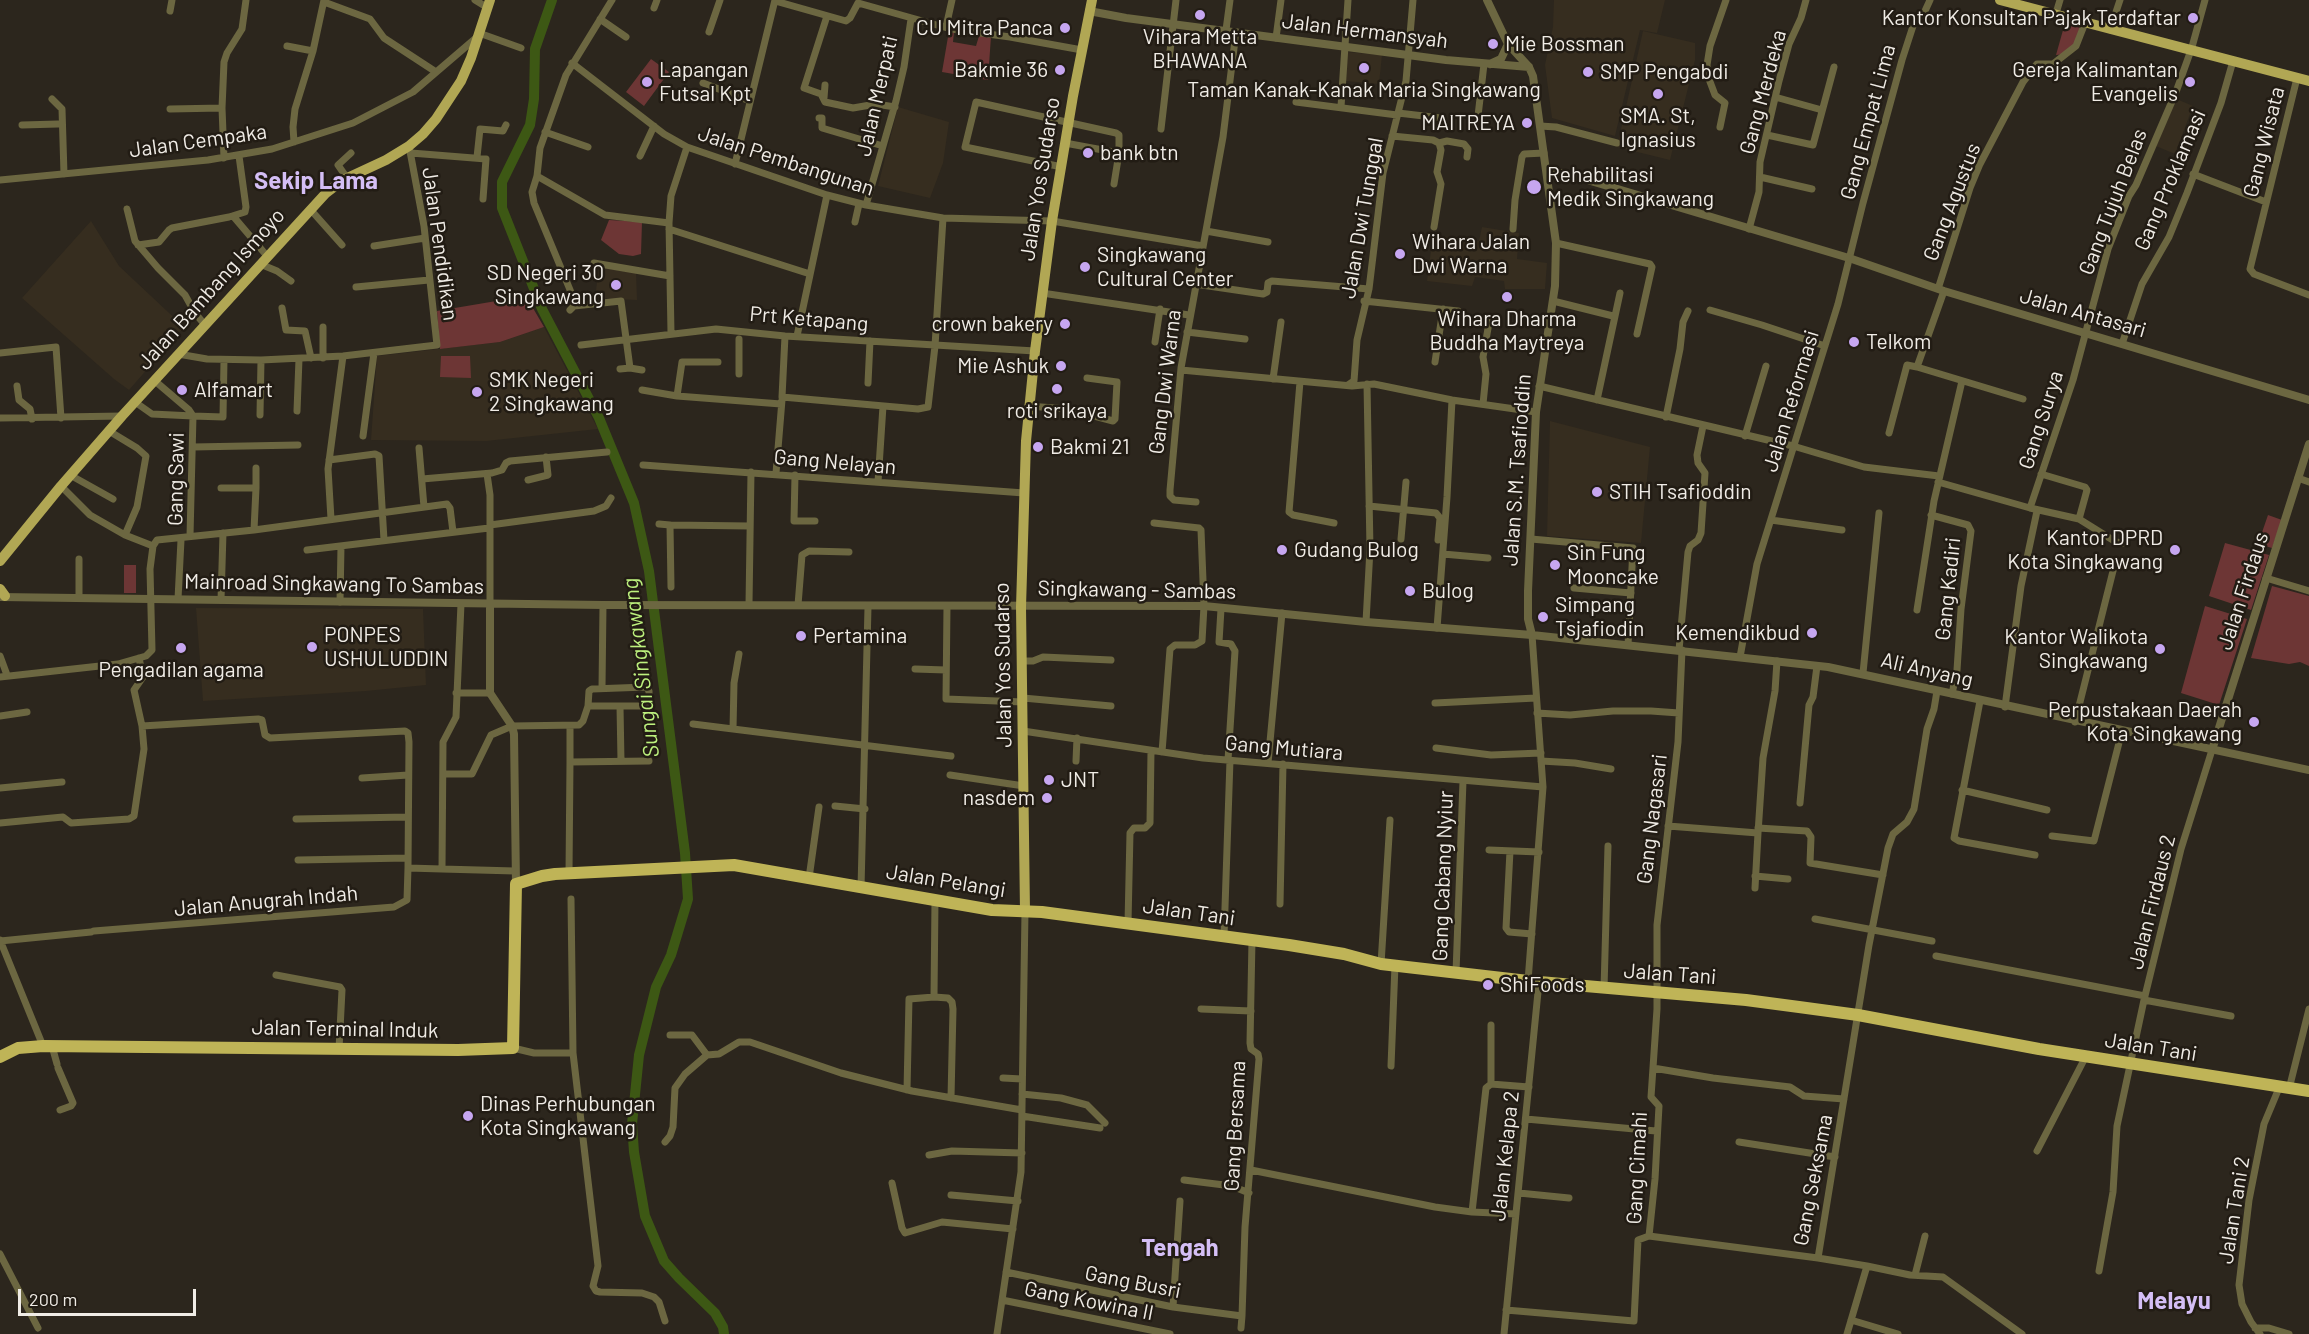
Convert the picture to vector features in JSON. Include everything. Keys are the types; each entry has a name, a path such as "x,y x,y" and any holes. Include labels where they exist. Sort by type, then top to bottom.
{"highway":[{"path":"513,1048 516,884 542,876 569,873 742,866 861,888"},
{"name":"Jalan Pelangi","path":"861,888 992,910 1025,912"},
{"name":"Jalan Tani","path":"1025,912 1042,912 1322,949 1381,964 1604,989 1746,1000 1858,1016 2132,1064 2309,1091"},
{"name":"Jalan Terminal Induk","path":"0,1057 18,1048 48,1046 513,1048"}],"main road":[{"path":"2000,0 2110,27 2297,78 2309,79"},
{"path":"2020,0 2059,5 2110,27"},
{"name":"Jalan Bambang Ismoyo","path":"2,555 109,431 118,416 155,381 202,322 263,255 326,193 343,172 386,160 410,150 436,118 461,81 489,4"},
{"name":"Jalan Yos Sudarso","path":"1025,912 1021,606 1028,406 1052,221 1090,6"},
{"path":"2191,49 2309,79"}],"street":[{"path":"170,11 172,0"},
{"path":"224,158 222,108 224,62 242,29 246,0"},
{"path":"475,0 489,4"},
{"path":"612,0 572,63 545,132 532,192 533,200 573,297 572,308 621,301 630,368"},
{"path":"654,8 657,0"},
{"path":"709,32 720,0"},
{"path":"946,27 952,0"},
{"path":"1161,129 1176,0"},
{"path":"1226,30 1230,0"},
{"path":"1276,38 1281,0"},
{"path":"1341,108 1348,0"},
{"name":"Jalan Dwi Tunggal","path":"1351,383 1364,301 1369,289 1383,173 1398,114 1409,55 1413,0"},
{"name":"Jalan S.M. Tsafioddin","path":"1487,0 1508,44 1529,67 1534,83 1556,243 1553,301 1536,412 1528,619 1532,635"},
{"path":"1720,127 1725,103 1713,92 1707,65 1710,46 1726,0"},
{"name":"Gang Merdeka","path":"1749,229 1759,192 1760,162 1775,97 1789,44 1802,18 1806,0"},
{"name":"Gang Empat Lima","path":"1849,258 1910,35 1914,23 1925,11 1929,0"},
{"path":"2110,27 2120,0"},
{"name":"Gang Tujuh Belas","path":"2085,333 2108,249 2176,92 2205,0"},
{"path":"294,142 295,109 313,51 324,1 370,19 384,38 436,72"},
{"path":"735,164 775,1 848,20 858,3 912,19"},
{"name":"Jalan Hermansyah","path":"1090,6 1173,23 1276,38 1486,64 1529,67"},
{"path":"823,100 821,94 804,88 826,16"},
{"path":"600,19 626,37"},
{"name":"Jalan Merpati","path":"855,222 863,205 895,107 912,19 1082,50"},
{"name":"Gang Agustus","path":"1941,290 1977,171 2023,82 2037,64 2053,64 2069,53 2076,46 2085,22"},
{"name":"Gang Dwi Warna","path":"1196,502 1174,500 1170,496 1181,370 1222,137 1236,32"},
{"path":"477,38 495,39 521,48"},
{"name":"Jalan Cempaka","path":"0,180 259,153 362,119 413,92 477,38"},
{"path":"1478,116 1486,64 1499,60 1508,44"},
{"path":"287,46 313,51"},
{"name":"Gang Proklamasi","path":"2122,344 2142,284 2169,237 2221,103 2233,61"},
{"name":"Jalan Pembangunan","path":"572,63 664,134 687,147 827,195 863,205 944,218 1052,221 1203,246"},
{"path":"1767,135 1813,145 1834,67"},
{"name":"Gang Wisata","path":"2297,78 2250,271 2309,295"},
{"path":"703,83 750,101"},
{"path":"823,100 825,85"},
{"path":"1775,97 1822,110"},
{"path":"52,99 62,109 64,174"},
{"path":"823,100 853,108 876,104 895,107"},
{"path":"1062,166 966,147 976,102 1112,131 1119,135 1119,153 1114,184"},
{"path":"1296,102 1441,118"},
{"path":"170,109 222,108"},
{"path":"819,118 822,118 822,128 883,146"},
{"path":"22,125 58,124"},
{"path":"477,158 480,129 501,131 506,125"},
{"path":"640,156 654,126"},
{"path":"1540,126 1556,127 1617,143"},
{"path":"545,132 588,147"},
{"path":"1392,136 1464,144 1468,150 1467,157"},
{"path":"1065,143 1119,153"},
{"path":"1434,227 1441,184 1437,172 1441,150 1439,143"},
{"path":"671,333 669,226 671,196 687,147"},
{"path":"410,150 486,159 483,199"},
{"name":"Jalan Pendidikan","path":"374,353 437,345 425,238 410,150"},
{"path":"343,172 351,153"},
{"path":"1513,229 1522,157 1524,154 1544,153"},
{"path":"138,246 159,242 172,228 243,213 246,209 239,156"},
{"name":"Jalan Antasari","path":"1547,173 1563,173 1849,258 1941,290 2309,400"},
{"path":"2193,174 2266,202"},
{"path":"537,176 605,215 669,226 810,274"},
{"path":"1760,177 1812,189"},
{"path":"797,336 827,195"},
{"path":"127,209 130,229 138,246 185,295 202,322"},
{"path":"310,209 342,245"},
{"path":"234,216 277,271 291,281"},
{"path":"642,390 677,396 918,409 928,407 935,346 944,218"},
{"path":"1206,231 1269,242"},
{"path":"374,246 425,238"},
{"path":"1556,243 1650,264 1652,267 1637,334"},
{"name":"Jalan Reformasi","path":"1740,657 1755,573 1825,346 1849,258"},
{"path":"594,263 670,276"},
{"path":"356,287 429,280"},
{"path":"1195,284 1263,294 1267,292 1268,283 1272,281 1369,289"},
{"path":"1917,367 1941,290"},
{"path":"1042,292 1190,315"},
{"path":"1597,400 1620,293"},
{"path":"1364,301 1458,310"},
{"path":"1553,301 1613,316"},
{"path":"282,309 286,330 305,331 311,358"},
{"path":"1155,342 1160,309"},
{"path":"1435,362 1443,309"},
{"path":"1710,310 1762,324 1825,346"},
{"path":"1666,417 1680,351 1683,322 1688,311"},
{"path":"1483,404 1486,374 1483,357 1490,317"},
{"path":"1273,379 1281,322"},
{"path":"323,327 323,358"},
{"name":"Prt Ketapang","path":"581,345 716,329 739,334 1035,351"},
{"path":"1187,332 1245,339"},
{"name":"Gang Surya","path":"2005,706 2021,586 2041,474 2073,380 2085,333"},
{"path":"739,334 739,374"},
{"path":"776,473 785,336"},
{"path":"868,382 870,341"},
{"path":"0,353 57,347 61,418"},
{"path":"178,354 224,360 261,360 323,358 374,353 363,436"},
{"path":"343,356 329,460 331,519 449,504 453,532"},
{"path":"297,411 299,359"},
{"path":"155,381 193,416 224,416 224,360"},
{"path":"260,414 261,360"},
{"path":"677,396 682,362 718,362"},
{"path":"1889,433 1907,365 2023,399"},
{"path":"1745,436 1766,366"},
{"path":"620,369 642,370"},
{"path":"1181,370 1395,387 1452,400 1536,412"},
{"path":"1028,406 1068,410 1113,421 1117,382 1087,378"},
{"path":"1300,381 1289,512 1293,515 1334,523"},
{"path":"1917,610 1931,515 1962,381"},
{"path":"1366,384 1370,549 1366,622"},
{"path":"17,386 19,400 28,406 32,416"},
{"path":"1539,386 1793,446 1864,467 1939,479 2034,509 2079,519 2116,542 2123,543"},
{"path":"1437,628 1452,400"},
{"name":"Gang Sawi","path":"135,402 152,414 193,416 190,536 331,519"},
{"path":"879,482 883,406"},
{"path":"0,418 118,416"},
{"name":"Gang Nagasari","path":"1657,992 1657,925 1679,713 1680,650 1688,552 1690,546 1698,540 1701,532 1705,473 1698,463 1697,455 1703,426"},
{"path":"109,431 146,456 137,507 125,535"},
{"name":"Jalan Firdaus","path":"2212,750 2309,444"},
{"path":"193,447 298,445"},
{"path":"419,448 424,507"},
{"path":"422,479 486,474 502,470 510,460 607,452"},
{"path":"329,460 378,455 384,540"},
{"path":"528,480 548,475 546,457"},
{"name":"Gang Nelayan","path":"643,465 1024,493"},
{"path":"254,530 256,468"},
{"path":"749,604 751,472"},
{"path":"486,474 490,495 490,693 512,726 515,760 516,884"},
{"path":"2041,474 2085,487 2087,490 2079,519"},
{"path":"70,475 113,499"},
{"path":"795,475 794,521 814,521"},
{"path":"2298,478 2309,482"},
{"path":"1401,539 1407,482"},
{"path":"61,486 84,511 125,535 153,546"},
{"path":"221,488 256,488"},
{"path":"307,550 453,532 594,511 606,506 611,498"},
{"path":"1369,506 1438,515 1438,540"},
{"path":"1863,673 1878,513"},
{"name":"Gang Kadiri","path":"1931,515 1968,525 1971,531 1961,609 1957,670 1952,694"},
{"path":"1771,520 1842,530"},
{"path":"1154,523 1201,530 1204,606 1202,641 1195,645 1175,645 1170,649 1162,752"},
{"path":"659,524 750,526"},
{"path":"670,525 671,587"},
{"path":"221,600 223,532"},
{"path":"0,656 4,676 118,664 143,658 152,650 150,569 153,546 155,541 160,539 190,536"},
{"path":"1531,539 1633,548 1628,645"},
{"path":"178,599 181,540"},
{"path":"340,602 341,546"},
{"path":"798,605 802,555 809,551 849,552"},
{"path":"1443,554 1488,558"},
{"path":"79,559 79,598"},
{"path":"2075,722 2114,567"},
{"path":"2266,578 2309,591"},
{"path":"1574,588 1631,593"},
{"name":"Mainroad Singkawang To Sambas","path":"2,594 79,598 668,605"},
{"path":"442,869 443,742 456,717 460,604"},
{"path":"602,688 603,605"},
{"name":"Singkawang - Sambas","path":"668,605 1204,606 1532,635"},
{"path":"947,606 946,699 1023,700 1110,706"},
{"path":"861,888 865,809 868,607"},
{"path":"1221,609 1219,642 1233,645 1234,651 1224,937"},
{"path":"1268,763 1282,614"},
{"name":"Ali Anyang","path":"1532,635 1777,661 1863,673 2075,722 2309,770"},
{"name":"Jalan Kelapa 2","path":"1504,1334 1529,1087 1534,982 1532,934 1543,787 1532,635"},
{"path":"733,729 734,679 740,654"},
{"path":"1022,661 1033,661 1043,657 1111,660"},
{"path":"0,823 63,817 71,823 132,817 135,813 144,749 142,726 134,690 143,677 139,658"},
{"path":"1755,888 1763,758 1775,691 1777,661"},
{"path":"1800,803 1809,705 1813,697 1817,666"},
{"path":"915,669 946,670"},
{"path":"443,774 472,774 491,735 512,726 570,726 582,723 588,706 589,691 592,689 648,688 648,705 588,706"},
{"name":"Gang Seksama","path":"1650,1236 1818,1258 1872,929 1883,875 1891,837 1907,822 1914,809 1927,729 1934,709 1936,691"},
{"path":"456,693 490,693"},
{"path":"1435,703 1536,698"},
{"path":"1980,701 1954,835 1956,840 2036,855"},
{"path":"620,706 621,761"},
{"path":"1537,713 1570,715 1613,711 1679,713"},
{"path":"0,716 27,712"},
{"path":"142,726 258,719 262,720 265,735 270,738 405,731 408,735 408,868 515,871"},
{"path":"693,724 951,756"},
{"path":"569,873 570,726"},
{"name":"Gang Mutiara","path":"1023,730 1151,751 1229,760 1543,787"},
{"path":"2052,836 2094,841 2122,731"},
{"path":"1076,760 1077,738"},
{"path":"1436,748 1491,756 1541,757 1611,769"},
{"name":"Jalan Firdaus 2","path":"2099,1270 2113,1192 2117,1126 2181,849 2212,750"},
{"path":"1128,923 1130,833 1134,828 1148,827 1150,823 1151,751"},
{"path":"570,762 649,761"},
{"path":"1280,904 1283,764"},
{"path":"362,777 408,775"},
{"path":"950,775 1024,786"},
{"name":"Gang Cabang Nyiur","path":"1456,973 1463,781"},
{"path":"0,788 62,782"},
{"path":"1962,789 2047,810"},
{"path":"835,806 865,809"},
{"path":"809,878 819,807"},
{"path":"296,819 408,817"},
{"path":"1381,964 1390,820"},
{"path":"1668,826 1808,831 1811,837 1810,863 1883,875"},
{"path":"1604,989 1608,846"},
{"path":"1489,850 1539,852"},
{"path":"1510,851 1506,928 1509,932 1532,934"},
{"path":"298,860 408,858"},
{"name":"Jalan Anugrah Indah","path":"0,940 394,908 407,900 408,868"},
{"path":"1755,876 1788,879"},
{"path":"571,899 573,1053 597,1263 593,1283 596,1291 648,1294 657,1299 664,1321"},
{"path":"934,997 935,900"},
{"name":"Jalan Yos Sudarso","path":"997,1334 1014,1229 1022,1153 1025,912"},
{"path":"1815,919 1932,941"},
{"path":"0,940 73,1103 71,1107 60,1110"},
{"name":"Gang Bersama","path":"1242,1316 1248,1193 1259,1057 1251,1049 1250,1043 1252,940"},
{"path":"1936,956 2231,1016"},
{"path":"1391,1066 1395,965"},
{"path":"276,975 340,987 339,1049"},
{"name":"Gang Cimahi","path":"1506,1310 1634,1321 1638,1240 1650,1236 1655,1179 1659,1106 1651,1097 1657,992"},
{"path":"907,1090 908,1002 911,998 948,998 952,1005 951,1098"},
{"path":"1201,1009 1251,1011"},
{"name":"Jalan Tani 2","path":"2257,1331 2242,1304 2239,1285 2249,1200 2264,1124 2284,1088 2309,1009"},
{"path":"1472,1212 1485,1090 1491,1084 1491,1025"},
{"path":"670,1035 692,1035 706,1055"},
{"path":"665,1142 673,1127 675,1088 685,1074 706,1055 719,1054 739,1042 750,1042 841,1073 907,1090 1102,1126 1087,1105 1061,1098 1022,1094"},
{"path":"513,1048 534,1053 573,1053"},
{"path":"2037,1151 2086,1056"},
{"path":"1653,1068 1790,1087 1804,1096 1844,1099"},
{"path":"1003,1078 1022,1079"},
{"path":"1491,1084 1529,1087"},
{"path":"1526,1119 1656,1131"},
{"path":"1738,1142 1835,1157"},
{"path":"929,1155 952,1151 1022,1153"},
{"path":"1251,1170 1472,1212 1516,1214"},
{"path":"1184,1180 1232,1186 1248,1193"},
{"path":"892,1183 905,1233 942,1222 1014,1229"},
{"path":"1519,1193 1569,1198"},
{"path":"951,1195 1018,1200"},
{"path":"1173,1307 1180,1201"},
{"path":"1915,1275 1925,1236"},
{"path":"0,1254 38,1328"},
{"path":"1818,1258 1915,1275 1943,1276 2022,1334"},
{"path":"1847,1334 1867,1266"},
{"name":"Gang Busri","path":"1006,1272 1173,1307 1242,1316"},
{"name":"Gang Kowina II","path":"1002,1300 1170,1334"},
{"path":"1241,1328 1242,1316"},
{"path":"1851,1320 1898,1334"},
{"path":"2257,1331 2269,1328 2289,1334"}],"shaded area":[{"name":"SMP Pengabdi","path":"1554,0 1665,0 1657,33 1640,30 1615,136 1552,118 1545,65 1553,27"},
{"path":"2065,23 2081,26 2073,48 2065,54 2056,55"},
{"path":"949,31 954,32 953,42 976,46 979,36 991,36 988,80 942,72"},
{"name":"SMA. St, Ignasius","path":"1643,31 1695,43 1695,60 1670,160 1617,147"},
{"name":"Taman Kanak-Kanak Maria Singkawang","path":"1347,52 1382,55 1379,84 1346,81"},
{"name":"Lapangan Futsal Kpt","path":"651,59 669,72 644,106 626,92"},
{"path":"2174,98 2193,106 2175,154 2156,146"},
{"path":"898,107 949,122 943,163 930,198 878,186"},
{"path":"609,220 642,222 641,254 633,256 619,254 601,240"},
{"path":"91,221 119,266 184,327 129,390 22,298"},
{"path":"1482,227 1519,233 1517,259 1547,263 1545,289 1505,289 1504,281 1475,277 1472,286 1427,281 1433,235 1479,241"},
{"name":"SD Negeri 30 Singkawang","path":"599,267 636,273 637,300 595,298"},
{"path":"526,296 544,327 500,342 440,349 437,311"},
{"name":"SMK Negeri 2 Singkawang","path":"544,327 598,429 486,441 371,440 377,356 500,342"},
{"path":"441,356 470,356 471,378 440,377"},
{"name":"STIH Tsafioddin","path":"1550,421 1650,447 1641,543 1547,536"},
{"path":"2268,515 2282,520 2272,548 2258,544"},
{"path":"2225,543 2269,555 2251,610 2209,596"},
{"path":"124,565 136,565 136,593 124,593"},
{"path":"2272,586 2309,596 2309,666 2300,662 2289,664 2251,658"},
{"path":"2205,606 2247,619 2219,705 2181,693"},
{"name":"PONPES USHULUDDIN","path":"196,608 423,609 426,685 203,701"}],"waterway":[{"name":"Sungai Singkawang","path":"552,0 535,49 534,99 530,125 502,182 502,208 542,309 599,418 634,503 649,571 685,853 688,899 671,955 656,987 639,1055 632,1124 634,1152 645,1216 664,1261 715,1313 723,1327 724,1334"}],"place":[{"name":"Vihara Metta BHAWANA","path":"1200,15"},
{"name":"Kantor Konsultan Pajak Terdaftar","path":"2193,18"},
{"name":"CU Mitra Panca","path":"1065,28"},
{"name":"Mie Bossman","path":"1493,44"},
{"name":"Taman Kanak-Kanak Maria Singkawang","path":"1364,68"},
{"name":"Bakmie 36","path":"1060,70"},
{"name":"SMP Pengabdi","path":"1588,72"},
{"name":"Lapangan Futsal Kpt","path":"647,82"},
{"name":"Gereja Kalimantan Evangelis","path":"2190,82"},
{"name":"SMA. St, Ignasius","path":"1658,94"},
{"name":"MAITREYA","path":"1527,123"},
{"name":"bank btn","path":"1088,153"},
{"name":"Rehabilitasi Medik Singkawang","path":"1534,187"},
{"name":"Wihara Jalan Dwi Warna","path":"1400,254"},
{"name":"Singkawang Cultural Center","path":"1085,267"},
{"name":"SD Negeri 30 Singkawang","path":"616,285"},
{"name":"Wihara Dharma Buddha Maytreya","path":"1507,297"},
{"name":"crown bakery","path":"1065,324"},
{"name":"Telkom","path":"1854,342"},
{"name":"Mie Ashuk","path":"1061,366"},
{"name":"roti srikaya","path":"1057,389"},
{"name":"Alfamart","path":"182,390"},
{"name":"SMK Negeri 2 Singkawang","path":"477,392"},
{"name":"Bakmi 21","path":"1038,447"},
{"name":"STIH Tsafioddin","path":"1597,492"},
{"name":"Gudang Bulog","path":"1282,550"},
{"name":"Kantor DPRD Kota Singkawang","path":"2175,550"},
{"name":"Sin Fung Mooncake","path":"1555,565"},
{"name":"Bulog","path":"1410,591"},
{"name":"Simpang Tsjafiodin","path":"1543,617"},
{"name":"Kemendikbud","path":"1812,633"},
{"name":"Pertamina","path":"801,636"},
{"name":"PONPES USHULUDDIN","path":"312,647"},
{"name":"Pengadilan agama","path":"181,648"},
{"name":"Kantor Walikota Singkawang","path":"2160,649"},
{"name":"Perpustakaan Daerah Kota Singkawang","path":"2254,722"},
{"name":"JNT","path":"1049,780"},
{"name":"nasdem","path":"1047,798"},
{"name":"ShiFoods","path":"1488,985"},
{"name":"Dinas Perhubungan Kota Singkawang","path":"468,1116"}],"district":[{"name":"Sekip Lama","path":"316,181"},
{"name":"Tengah","path":"1180,1248"},
{"name":"Melayu","path":"2174,1301"}]}
